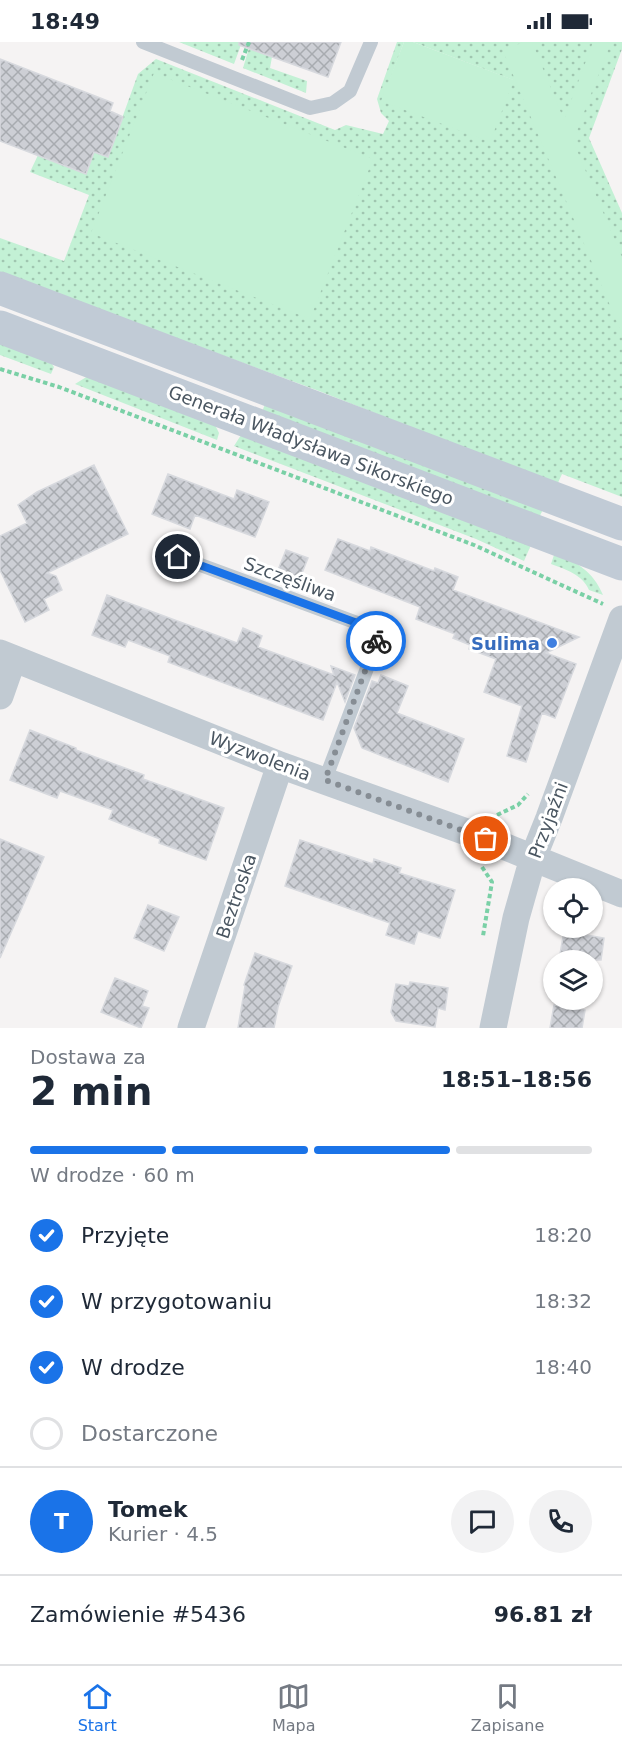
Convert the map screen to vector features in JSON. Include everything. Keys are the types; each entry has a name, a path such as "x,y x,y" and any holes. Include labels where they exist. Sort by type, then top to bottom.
{"main road":[{"name":"Generała Władysława Sikorskiego","path":"0,288 622,524"},
{"name":"Generała Władysława Sikorskiego","path":"0,327 622,564"}],"street":[{"name":"Przyjaźni","path":"493,1028 516,918 532,858 549,818 617,613"},
{"name":"Wyzwolenia","path":"7,656 280,765 486,839 622,894"},
{"path":"0,696 7,656"},
{"name":"Beztroska","path":"191,1028 280,765"}],"lane":[{"path":"143,42 310,108 333,103 350,91 371,42"},
{"name":"Szczęśliwa","path":"178,557 368,627 374,632 375,647 325,780"}],"path":[{"path":"240,66 249,42"},
{"path":"0,369 59,387 474,545 617,613"},
{"path":"477,859 492,882 481,946"}],"green space":[{"path":"179,42 242,42 234,64"},
{"path":"397,42 404,42 382,101 513,80 413,42 622,42 622,49 589,138 622,213 622,497 562,474 557,485 319,391 0,273 0,238 64,261 89,195 30,172 38,155 86,174 94,152 108,157 138,74 156,59 335,130 346,125 383,134 389,121 381,113 377,99"},
{"path":"404,42 413,42 514,80 490,142 381,101"},
{"path":"523,42 532,42 564,120 593,42 611,42 573,141 622,257 622,334 503,51"},
{"path":"249,48 272,57 270,68 307,81 306,93 243,68"},
{"path":"154,73 373,159 310,319 91,233"},
{"path":"0,342 49,360 54,367 51,374 0,355"},
{"path":"88,376 215,425 219,433 217,440 75,384"},
{"path":"265,404 547,500 539,518 262,412"},
{"path":"241,435 531,545 524,561 476,539 234,446"},
{"path":"555,552 584,569 603,595 589,590 573,573 551,564"}],"building":[{"path":"239,42 341,42 328,77 239,45"},
{"path":"0,59 113,103 110,111 123,117 108,157 94,152 86,174 0,141"},
{"path":"94,465 128,534 47,573 56,576 62,590 44,599 49,610 25,622 0,570 0,536 27,523 18,505 37,492"},
{"path":"168,474 234,499 237,490 269,502 255,537 195,515 190,529 152,514"},
{"path":"338,539 370,551 371,547 434,571 435,568 458,577 453,590 579,637 546,653 576,664 555,718 542,713 526,762 507,756 522,706 484,692 496,659 469,649 470,645 453,638 455,634 416,619 420,607 325,570"},
{"path":"286,550 308,558 298,583 276,575"},
{"path":"107,595 237,643 243,628 262,636 258,647 334,675 331,666 355,675 345,702 337,682 323,720 168,662 170,656 128,640 125,647 92,635"},
{"path":"381,675 408,686 397,713 464,739 448,782 362,748 354,728 372,681 378,683"},
{"path":"30,730 144,775 143,779 224,808 206,860 159,843 160,839 109,819 113,810 60,791 57,798 10,780"},
{"path":"0,839 44,857 0,958"},
{"path":"300,840 373,864 374,859 401,868 399,873 455,890 440,938 418,931 414,944 386,935 390,923 285,886"},
{"path":"148,905 179,917 164,951 134,938"},
{"path":"563,938 604,938 602,950 561,950"},
{"path":"255,953 292,966 278,1007 274,1028 238,1028 244,985"},
{"path":"115,978 148,991 142,1006 149,1008 141,1028 101,1012"},
{"path":"410,982 448,988 445,1010 438,1008 435,1027 396,1021 391,1012 396,984 409,986"},
{"path":"553,1010 585,1010 582,1028 550,1028"}],"way so far":[{"path":"376,641 325,780 486,839"}],"place":[{"name":"Sulima","path":"552,643"}],"route":[{"path":"178,557 368,627 374,632 376,641"}]}
